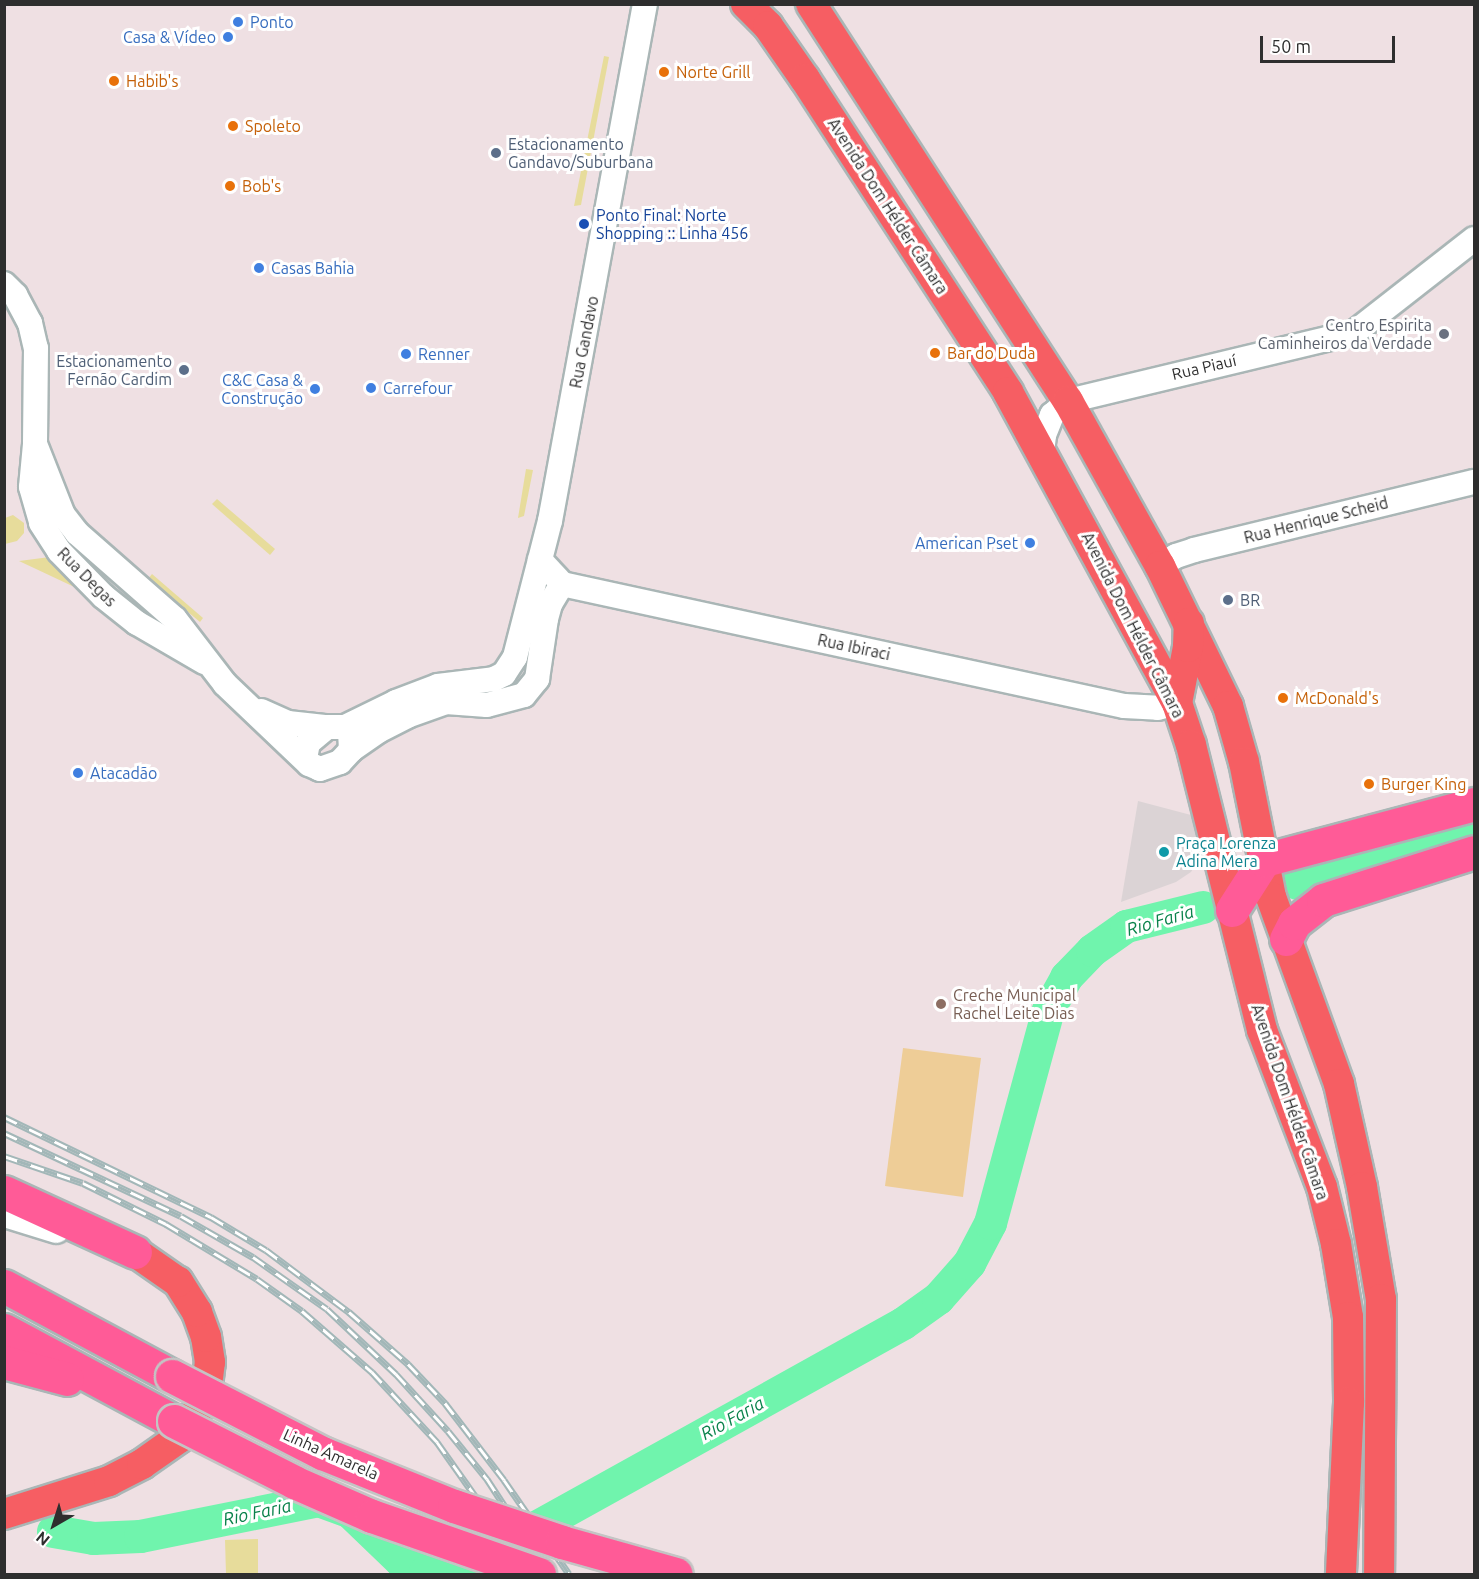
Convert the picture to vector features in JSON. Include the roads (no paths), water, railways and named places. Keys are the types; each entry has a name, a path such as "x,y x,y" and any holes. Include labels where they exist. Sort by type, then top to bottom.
{"highway":[{"path":"1232,910 1264,860 1474,804"},
{"path":"1286,939 1294,923 1323,900 1474,852"},
{"path":"4,1192 135,1252"},
{"path":"4,1272 78,1326"},
{"name":"Linha Amarela","path":"4,1286 172,1376 322,1452 454,1506 562,1542 676,1575"},
{"path":"4,1330 111,1389 294,1482 372,1516 539,1575"},
{"path":"4,1362 111,1389"}],"main road":[{"name":"Avenida Dom Hélder Câmara","path":"746,4 768,26 806,78 1008,392 1177,703 1191,745 1262,1030 1322,1187 1336,1244 1348,1328 1349,1403 1341,1575"},
{"path":"811,4 1068,402 1160,566 1228,706 1244,762 1271,897 1346,1108 1381,1299 1378,1575"},
{"path":"1177,703 1188,647 1189,622"},
{"path":"4,1213 135,1252 178,1282 197,1312 206,1337 210,1362 206,1394 179,1438 142,1464 109,1480 4,1514"}],"street":[{"name":"Rua Gandavo","path":"336,727 428,689 485,681 504,674 515,657 550,521 645,4"},
{"name":"Rua Piauí","path":"1068,402 1355,332 1474,239"},
{"name":"Rua Degas","path":"4,284 15,295 30,323 36,348 35,444 31,487 41,523 59,551 88,582 137,623 209,665"},
{"path":"1042,452 1052,415 1068,402"},
{"name":"Rua Degas","path":"35,444 63,515 94,549 164,609 193,639 209,665 305,759"},
{"name":"Rua Henrique Scheid","path":"1160,566 1194,550 1474,482"},
{"path":"59,551 73,550 81,554 137,600 164,609"},
{"path":"351,750 350,733 336,727 308,744 305,759 314,768 326,769 340,762 351,750 378,731 407,716 446,702 487,705 524,695 537,679 546,619 550,604 562,584 540,560"},
{"name":"Rua Ibiraci","path":"562,584 1124,706 1158,708 1177,703"},
{"name":"Rua Degas","path":"251,707 288,723 336,727"}],"waterway":[{"name":"Rio Faria","path":"1297,883 1474,831"},
{"name":"Rio Faria","path":"53,1531 93,1538 140,1536 318,1500 349,1511 401,1561 425,1572 462,1568 903,1323 938,1298 969,1263 990,1223 1048,1010 1066,977 1092,950 1126,926 1203,907"}],"railway":[{"path":"4,1117 211,1217 266,1250 349,1312 408,1364 445,1403 504,1480 569,1574"},
{"path":"4,1133 181,1216 253,1257 327,1309 396,1374 448,1431 487,1479 549,1574"},
{"path":"4,1156 83,1183 166,1224 257,1279 302,1311 372,1372 437,1442 526,1574"}],"place":[{"name":"Ponto","path":"238,22"},
{"name":"Casa & Vídeo","path":"228,37"},
{"name":"Norte Grill","path":"664,72"},
{"name":"Habib's","path":"114,81"},
{"name":"Spoleto","path":"233,126"},
{"name":"Estacionamento Gandavo/Suburbana","path":"496,153"},
{"name":"Bob's","path":"230,186"},
{"name":"Ponto Final: Norte Shopping :: Linha 456","path":"584,224"},
{"name":"Casas Bahia","path":"259,268"},
{"name":"Centro Espirita Caminheiros da Verdade","path":"1444,334"},
{"name":"Bar do Duda","path":"935,353"},
{"name":"Renner","path":"406,354"},
{"name":"Estacionamento Fernão Cardim","path":"184,370"},
{"name":"Carrefour","path":"371,388"},
{"name":"C&C Casa & Construção","path":"315,389"},
{"name":"American Pset","path":"1030,543"},
{"name":"BR","path":"1228,600"},
{"name":"McDonald's","path":"1283,698"},
{"name":"Atacadão","path":"78,773"},
{"name":"Burger King","path":"1369,784"},
{"name":"Praça Lorenza Adina Mera","path":"1164,852"},
{"name":"Creche Municipal Rachel Leite Dias","path":"941,1004"}]}
